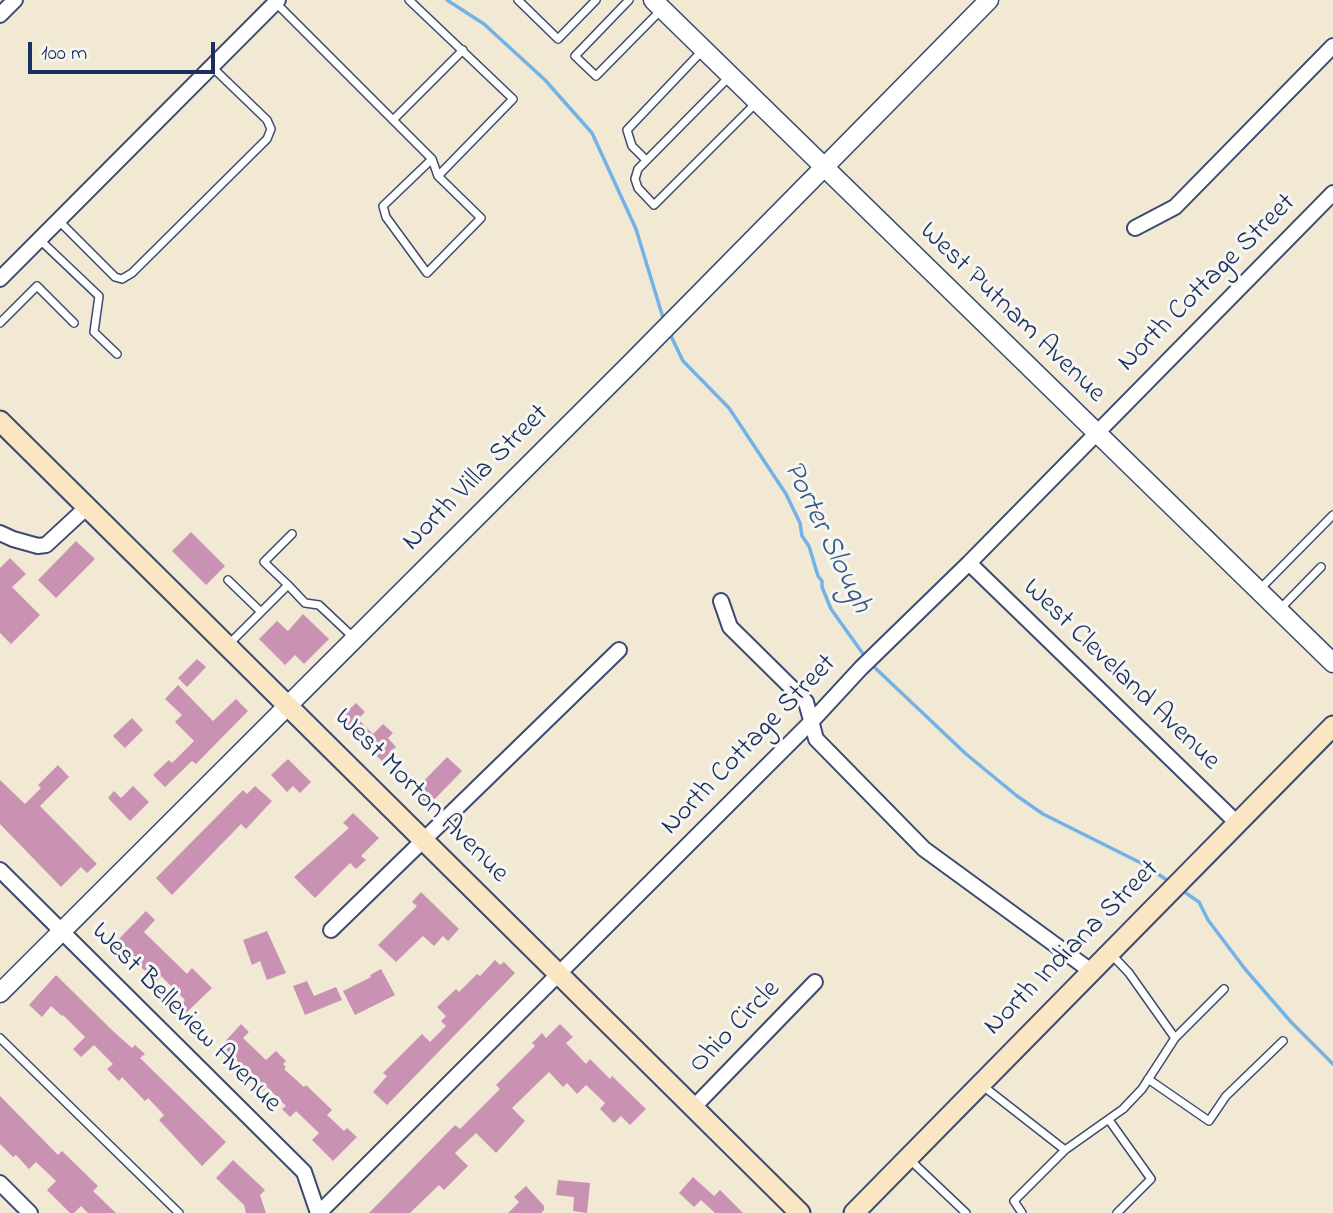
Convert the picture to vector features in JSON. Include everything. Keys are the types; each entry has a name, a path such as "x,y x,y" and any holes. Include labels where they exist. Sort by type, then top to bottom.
{"main road":[{"name":"West Morton Avenue","path":"0,421 800,1213"},
{"name":"North Indiana Street","path":"854,1213 1333,726"}],"street":[{"path":"0,15 15,0"},
{"name":"North Villa Street","path":"0,993 656,338 989,0"},
{"path":"0,279 276,1"},
{"name":"West Putnam Avenue","path":"658,4 1333,663"},
{"path":"1135,228 1175,207 1333,46"},
{"name":"North Cottage Street","path":"318,1213 812,721 861,668 969,563 1333,193"},
{"path":"0,533 38,546 46,545 87,506"},
{"name":"West Cleveland Avenue","path":"969,563 1237,823"},
{"path":"722,601 730,627 806,702 816,739 924,849 1091,971"},
{"path":"331,930 619,650"},
{"name":"West Belleview Avenue","path":"0,870 304,1172 318,1213"},
{"name":"Ohio Circle","path":"693,1108 815,982"},
{"path":"0,1183 30,1213"}],"lane":[{"path":"409,0 513,99 438,176"},
{"path":"518,0 558,39 596,0"},
{"path":"629,0 575,56 597,76 658,4"},
{"path":"276,1 432,159 438,176 481,218 427,273 386,217 383,206 432,159"},
{"path":"393,120 463,50"},
{"path":"646,160 632,146 627,130 704,50"},
{"path":"57,220 115,276 122,279 132,274 267,138 271,129 267,120 211,66"},
{"path":"731,76 638,169 636,184 654,205 757,102"},
{"path":"39,239 99,296 94,332 117,354"},
{"path":"0,322 37,286 74,323"},
{"path":"1258,591 1333,515"},
{"path":"292,534 264,562 305,603 319,605 354,639"},
{"path":"1279,610 1321,567"},
{"path":"228,580 261,612"},
{"path":"227,646 288,585"},
{"path":"1109,952 1129,973 1175,1038"},
{"path":"1022,1213 1014,1201 1065,1150 1123,1109 1148,1079 1175,1038 1224,989"},
{"path":"0,1038 179,1213"},
{"path":"1148,1079 1209,1121 1226,1096 1283,1041"},
{"path":"980,1083 1065,1150"},
{"path":"1110,1120 1151,1180 1116,1213"},
{"path":"908,1158 966,1213"}],"building":[{"path":"191,532 225,566 206,585 172,551"},
{"path":"76,541 95,559 56,598 38,580"},
{"path":"10,558 26,574 12,587 40,615 11,644 0,633 0,568"},
{"path":"303,614 329,639 304,664 295,655 285,665 259,639 277,621 288,631"},
{"path":"197,659 206,667 187,687 178,678"},
{"path":"178,685 213,721 236,699 248,711 196,764 192,761 165,787 153,775 169,760 172,763 194,741 175,722 182,715 165,699"},
{"path":"356,703 365,712 358,719 373,734 383,724 393,733 388,738 396,747 382,761 339,719"},
{"path":"132,718 143,730 125,748 113,736"},
{"path":"447,757 462,771 428,806 414,791"},
{"path":"288,759 311,782 300,793 293,786 287,792 271,775"},
{"path":"58,765 69,777 40,806 97,864 87,873 81,867 61,887 0,824 0,780 25,804 41,788 38,785"},
{"path":"133,786 149,802 130,821 108,798 114,791 121,798"},
{"path":"255,786 272,801 246,829 241,824 172,895 156,878 243,790 247,794"},
{"path":"353,813 379,838 361,856 366,860 356,869 350,863 315,898 294,877 349,828 343,823"},
{"path":"421,892 459,929 448,941 443,936 434,946 423,936 396,962 378,945 417,906 412,902"},
{"path":"146,911 155,920 144,932 187,974 192,968 212,988 184,1015 177,1008 185,1000 161,976 156,982 116,942"},
{"path":"267,931 286,973 267,980 260,961 252,965 243,940"},
{"path":"495,960 500,965 504,962 515,973 387,1105 373,1092 387,1076 383,1073 422,1034 430,1042 446,1026 441,1021 446,1016 437,1007 456,989 459,992 477,974 480,976"},
{"path":"381,969 395,995 355,1015 343,991"},
{"path":"56,975 132,1048 135,1045 145,1054 140,1058 226,1142 202,1166 159,1120 164,1115 148,1098 145,1101 122,1077 119,1081 107,1069 113,1064 94,1045 81,1057 73,1049 85,1037 63,1015 51,1006 42,1017 29,1005"},
{"path":"307,981 314,996 336,987 342,1000 305,1015 293,986"},
{"path":"241,1024 249,1032 243,1038 266,1060 276,1051 286,1061 283,1064 286,1067 284,1069 304,1087 306,1085 332,1110 327,1115 344,1131 347,1128 357,1137 333,1161 312,1140 319,1133 296,1111 290,1117 282,1109 286,1106 267,1087 263,1091 249,1078 252,1075 221,1046"},
{"path":"560,1024 573,1037 566,1043 586,1064 590,1059 646,1109 630,1125 621,1116 614,1123 600,1109 605,1103 586,1085 577,1094 567,1083 563,1087 549,1072 512,1108 525,1121 496,1153 476,1133 455,1153 468,1166 444,1190 439,1185 410,1213 369,1213 455,1125 460,1129 500,1089 496,1085 535,1046 532,1043 542,1033 546,1038"},
{"path":"0,1096 58,1155 62,1151 98,1186 93,1191 116,1213 88,1213 81,1206 74,1213 70,1213 47,1190 56,1181 36,1162 29,1169 16,1155 13,1157 0,1144"},
{"path":"233,1160 265,1190 260,1195 266,1213 246,1213 244,1205 216,1178"},
{"path":"693,1177 714,1196 720,1190 743,1213 715,1213 701,1200 694,1207 679,1193"},
{"path":"558,1180 590,1183 587,1213 573,1211 574,1197 556,1195"},
{"path":"526,1186 544,1206 544,1210 541,1213 508,1213 519,1202 514,1197"}],"waterway":[{"name":"Porter Slough","path":"447,0 484,24 545,80 592,133 636,229 664,321"},
{"name":"Porter Slough","path":"669,332 683,361 729,408 786,494 800,523 802,536 809,546 831,609 866,658"},
{"name":"Porter Slough","path":"871,664 966,754 1017,796 1043,814 1145,865 1171,883"},
{"name":"Porter Slough","path":"1180,889 1199,902 1208,920 1245,969 1291,1022 1333,1064"}]}
